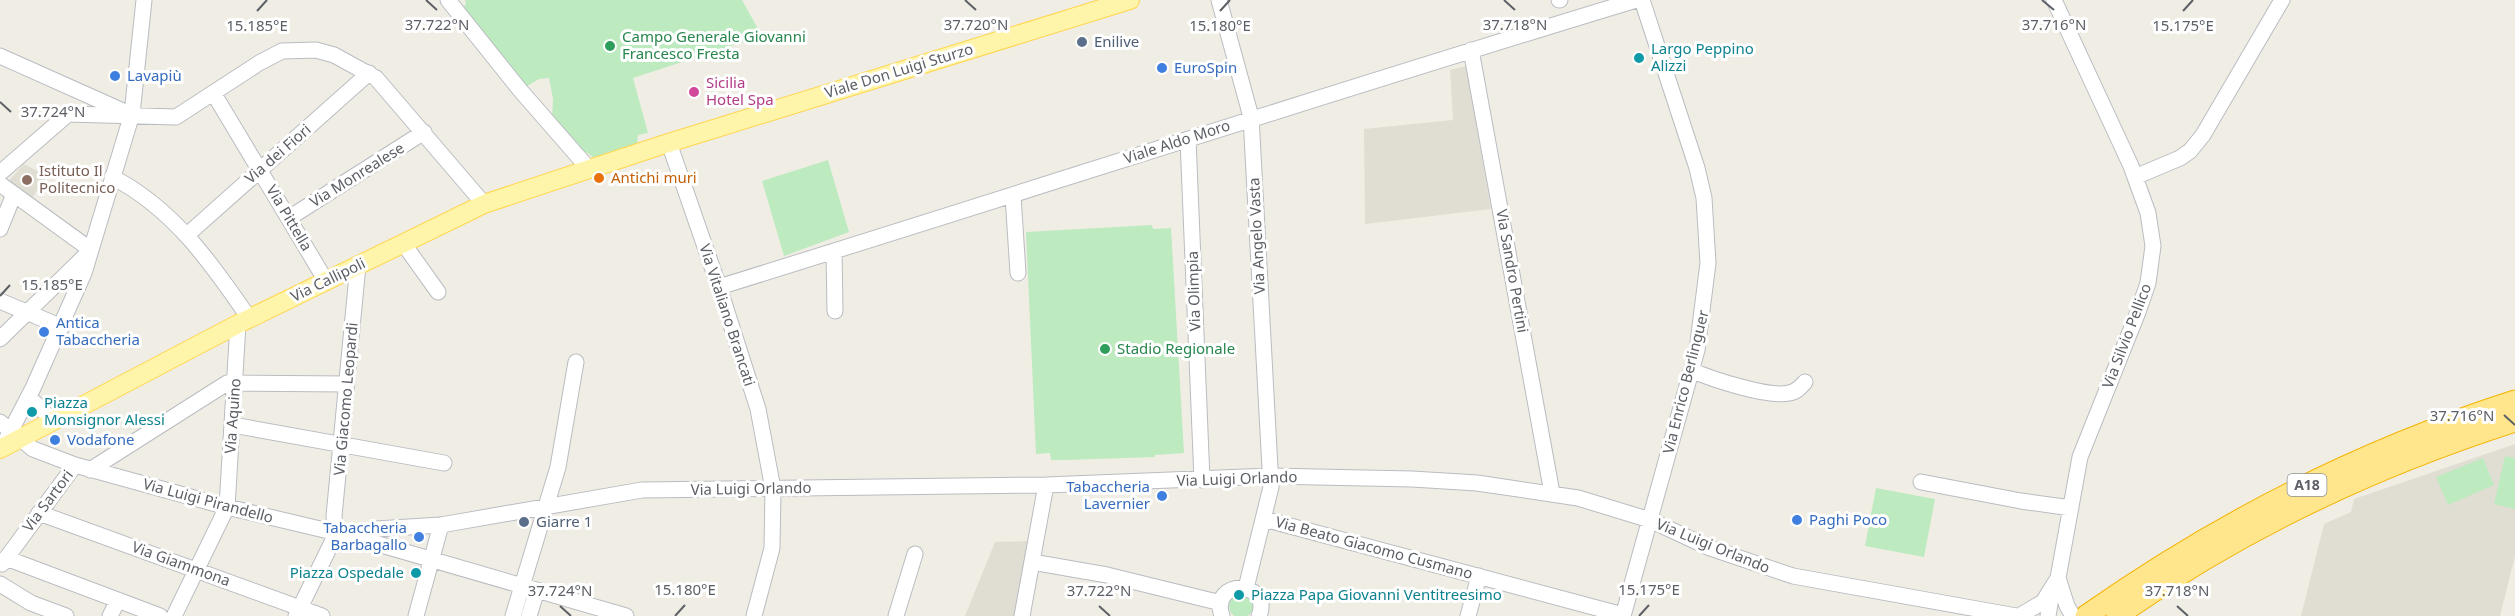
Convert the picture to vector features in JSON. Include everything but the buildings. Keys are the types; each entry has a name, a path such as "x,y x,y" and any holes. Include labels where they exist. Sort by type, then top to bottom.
{"highway":[{"name":"A18","path":"2118,608 2236,522 2335,471 2433,430 2515,401"},
{"name":"A18","path":"2086,616 2118,608 2244,538 2342,488 2439,447 2515,421"}],"main road":[{"name":"Viale Don Luigi Sturzo","path":"669,143 1130,0"},
{"name":"Via Callipoli","path":"0,448 10,431 52,420 244,321 484,204 669,143"}],"street":[{"path":"10,431 62,327 91,250 132,114 144,0"},
{"path":"448,0 520,90 589,169"},
{"name":"Via Angelo Vasta","path":"1219,0 1251,117 1272,487 1247,582"},
{"name":"Viale Aldo Moro","path":"719,287 1013,196 1251,117 1636,0"},
{"name":"Via Enrico Berlinguer","path":"1623,616 1691,370 1707,289 1708,263 1704,198 1688,136 1642,0"},
{"name":"Via Silvio Pellico","path":"2048,616 2080,457 2138,312 2152,266 2152,232 2135,177 2054,0"},
{"path":"2135,177 2190,151 2203,135 2282,0"},
{"path":"68,114 176,117 259,63 282,51 316,50 334,55 376,78 484,204"},
{"name":"Via Sandro Pertini","path":"1471,50 1552,493"},
{"path":"0,56 63,86 132,114"},
{"name":"Via dei Fiori","path":"187,235 369,73"},
{"path":"0,173 68,114 77,102 72,92 63,86"},
{"name":"Via Pittella","path":"214,94 326,281"},
{"name":"Via Monrealese","path":"289,218 424,132"},
{"name":"Via Olimpia","path":"1188,139 1202,480"},
{"name":"Via Vitaliano Brancati","path":"669,143 758,409 773,489 772,548 754,616"},
{"path":"112,177 129,185 187,235 205,254 244,321"},
{"path":"0,184 91,250"},
{"path":"0,229 14,194"},
{"path":"1013,196 1018,273"},
{"path":"403,243 438,292"},
{"path":"0,339 91,250"},
{"path":"834,251 836,311"},
{"name":"Via Giacomo Leopardi","path":"336,534 334,516 358,265"},
{"path":"0,301 62,327"},
{"name":"Via Aquino","path":"227,507 236,384 244,321"},
{"path":"529,616 529,588 547,505 558,467 576,362"},
{"path":"1691,370 1718,380 1784,394 1792,393 1804,382"},
{"path":"90,470 227,383 348,384"},
{"path":"31,393 52,420"},
{"path":"233,425 444,463"},
{"name":"Via Luigi Pirandello","path":"10,431 33,449 90,470 227,507 354,537 626,616"},
{"name":"Via Sartori","path":"3,562 75,465"},
{"name":"Via Luigi Orlando","path":"354,537 376,529 441,525 642,490 1046,485 1270,476 1436,481 1552,493 1606,505 1650,520 1704,545 1793,576 1836,586 2018,616"},
{"path":"1921,482 2071,508"},
{"path":"1022,616 1046,485"},
{"path":"174,616 227,507"},
{"name":"Via Giammona","path":"39,513 197,570 298,612 322,616"},
{"name":"Via Beato Giacomo Cusmano","path":"1264,519 1623,616"},
{"path":"416,616 435,561 441,525"},
{"path":"298,612 336,534"},
{"path":"896,616 915,554"},
{"path":"3,562 160,616"},
{"path":"1032,562 1107,574 1217,606 1226,593 1247,582 1261,602 1264,615"},
{"path":"1468,616 1479,576"},
{"path":"2056,582 2073,616"},
{"path":"2018,616 2043,602 2056,582"},
{"path":"0,585 45,612 66,616"},
{"path":"513,616 529,588"},
{"path":"2056,616 2064,598"},
{"path":"110,616 118,600"}],"shaded area":[{"path":"1466,66 1491,209 1365,224 1364,129 1453,120 1450,70"},
{"name":"Istituto Il Politecnico","path":"24,164 47,176 30,201 6,184"},
{"path":"2515,444 2515,556 2500,616 2301,616 2324,524 2351,512 2354,499"},
{"path":"1029,541 1016,616 965,616 995,542"}],"green space":[{"name":"Campo Generale Giovanni Francesco Fresta","path":"465,0 742,0 762,36 633,78 648,133 638,135 637,144 594,158 586,152 581,152 552,118 553,99 549,78 539,79 524,88 462,11"},
{"path":"828,160 849,232 784,256 762,181"},
{"name":"Stadio Regionale","path":"1152,225 1153,229 1171,228 1184,453 1155,455 1155,457 1065,460 1051,460 1050,453 1036,454 1026,232"},
{"path":"2505,456 2515,458 2515,509 2494,504"},
{"path":"2483,458 2494,485 2448,505 2436,477"},
{"path":"1876,488 1935,499 1924,557 1865,546"},
{"path":"1241,594 1246,595 1252,601 1252,611 1246,617 1241,618 1236,617 1230,611 1229,606 1230,601 1236,595"}],"place":[{"name":"Enilive","path":"1082,42"},
{"name":"Campo Generale Giovanni Francesco Fresta","path":"610,46"},
{"name":"Largo Peppino Alizzi","path":"1639,58"},
{"name":"EuroSpin","path":"1162,68"},
{"name":"Lavapiù","path":"115,76"},
{"name":"Sicilia Hotel Spa","path":"694,92"},
{"name":"Antichi muri","path":"599,178"},
{"name":"Istituto Il Politecnico","path":"27,180"},
{"name":"Antica Tabaccheria","path":"44,332"},
{"name":"Stadio Regionale","path":"1105,349"},
{"name":"Piazza Monsignor Alessi","path":"32,412"},
{"name":"Vodafone","path":"55,440"},
{"name":"Tabaccheria Lavernier","path":"1162,496"},
{"name":"Paghi Poco","path":"1797,520"},
{"name":"Giarre 1","path":"524,522"},
{"name":"Tabaccheria Barbagallo","path":"419,537"},
{"name":"Piazza Ospedale","path":"416,573"},
{"name":"Piazza Papa Giovanni Ventitreesimo","path":"1239,595"}]}
